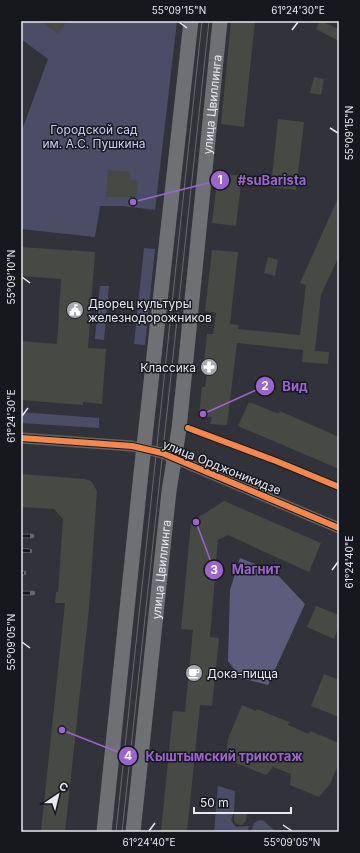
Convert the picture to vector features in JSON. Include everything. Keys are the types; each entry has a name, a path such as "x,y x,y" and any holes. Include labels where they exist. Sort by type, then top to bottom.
{"main road":[{"path":"104,832 191,21"},
{"name":"улица Цвиллинга","path":"133,832 174,457 179,429 220,21"}],"street":[{"name":"улица Орджоникидзе","path":"21,438 144,448 174,457 339,528"}],"green space":[{"name":"Городской сад им. А.С. Пушкина","path":"21,21 177,21 155,210 123,206 100,206 95,237 21,229 21,133 48,59 21,39"},
{"path":"144,248 155,249 145,345 134,344"},
{"path":"100,286 109,286 104,340 95,339"},
{"path":"21,412 99,418 99,428 21,423"},
{"path":"218,786 235,791 234,811 231,820 236,827 249,826 248,832 214,832"},
{"path":"260,820 264,821 276,832 251,832 254,823"}],"shaded area":[{"path":"240,558 275,572 305,604 268,685 241,678 228,661 230,590"}],"building":[{"path":"41,21 67,21 58,34"},
{"path":"231,21 255,21 244,127 221,124"},
{"path":"320,21 339,29 339,41 316,29"},
{"path":"314,77 324,79 321,95 310,93"},
{"path":"278,119 304,122 296,190 271,187"},
{"path":"108,170 130,172 131,180 138,181 137,197 106,197"},
{"path":"218,173 242,176 236,226 212,223"},
{"path":"339,196 339,256 321,295 315,351 329,352 328,364 302,362 303,350 237,343 227,425 210,424 212,417 199,416 202,387 205,387 208,364 204,364 207,334 213,334 216,313 205,311 212,250 238,252 230,324 239,325 238,329 300,335 306,285 300,283"},
{"name":"Дворец культуры железнодорожников","path":"21,247 95,252 88,348 106,349 102,404 83,402 83,405 21,400 21,341 57,344 61,279 21,276"},
{"path":"268,257 278,260 275,276 264,273"},
{"path":"249,402 279,414 280,411 339,437 339,469 238,426"},
{"path":"21,474 84,479 91,481 97,491 89,608 65,832 41,832 65,603 55,603 56,592 58,592 63,519 54,509 21,507"},
{"path":"224,501 321,543 309,572 228,535 218,540 210,637 219,638 212,706 200,705 187,832 161,832 173,711 185,712 193,630 181,629 191,522"},
{"path":"316,606 339,615 339,626 334,639 307,627"},
{"path":"324,674 339,680 339,717 311,706"},
{"path":"242,705 256,711 257,709 289,722 288,725 309,734 310,731 339,743 339,763 330,784 319,797 290,785 291,774 273,767 266,775 226,759 228,739"},
{"path":"238,812 247,813 246,821 242,825 237,824 234,820 234,815"}],"tram line":[{"path":"116,832 202,21"},
{"path":"122,832 209,21"}],"railway":[{"path":"21,536 32,536"},
{"path":"21,550 30,551"},
{"path":"21,593 33,593"}],"cycle path":[{"path":"188,428 276,461 339,487"},
{"path":"21,438 132,446 162,453 339,528"}],"place":[{"name":"#suBarista","path":"133,202"},
{"name":"Дворец культуры железнодорожников","path":"75,310"},
{"name":"Классика","path":"209,367"},
{"name":"Вид","path":"203,414"},
{"name":"Магнит","path":"196,522"},
{"name":"Дока-пицца","path":"194,673"},
{"name":"Кыштымский трикотаж","path":"62,730"}]}
